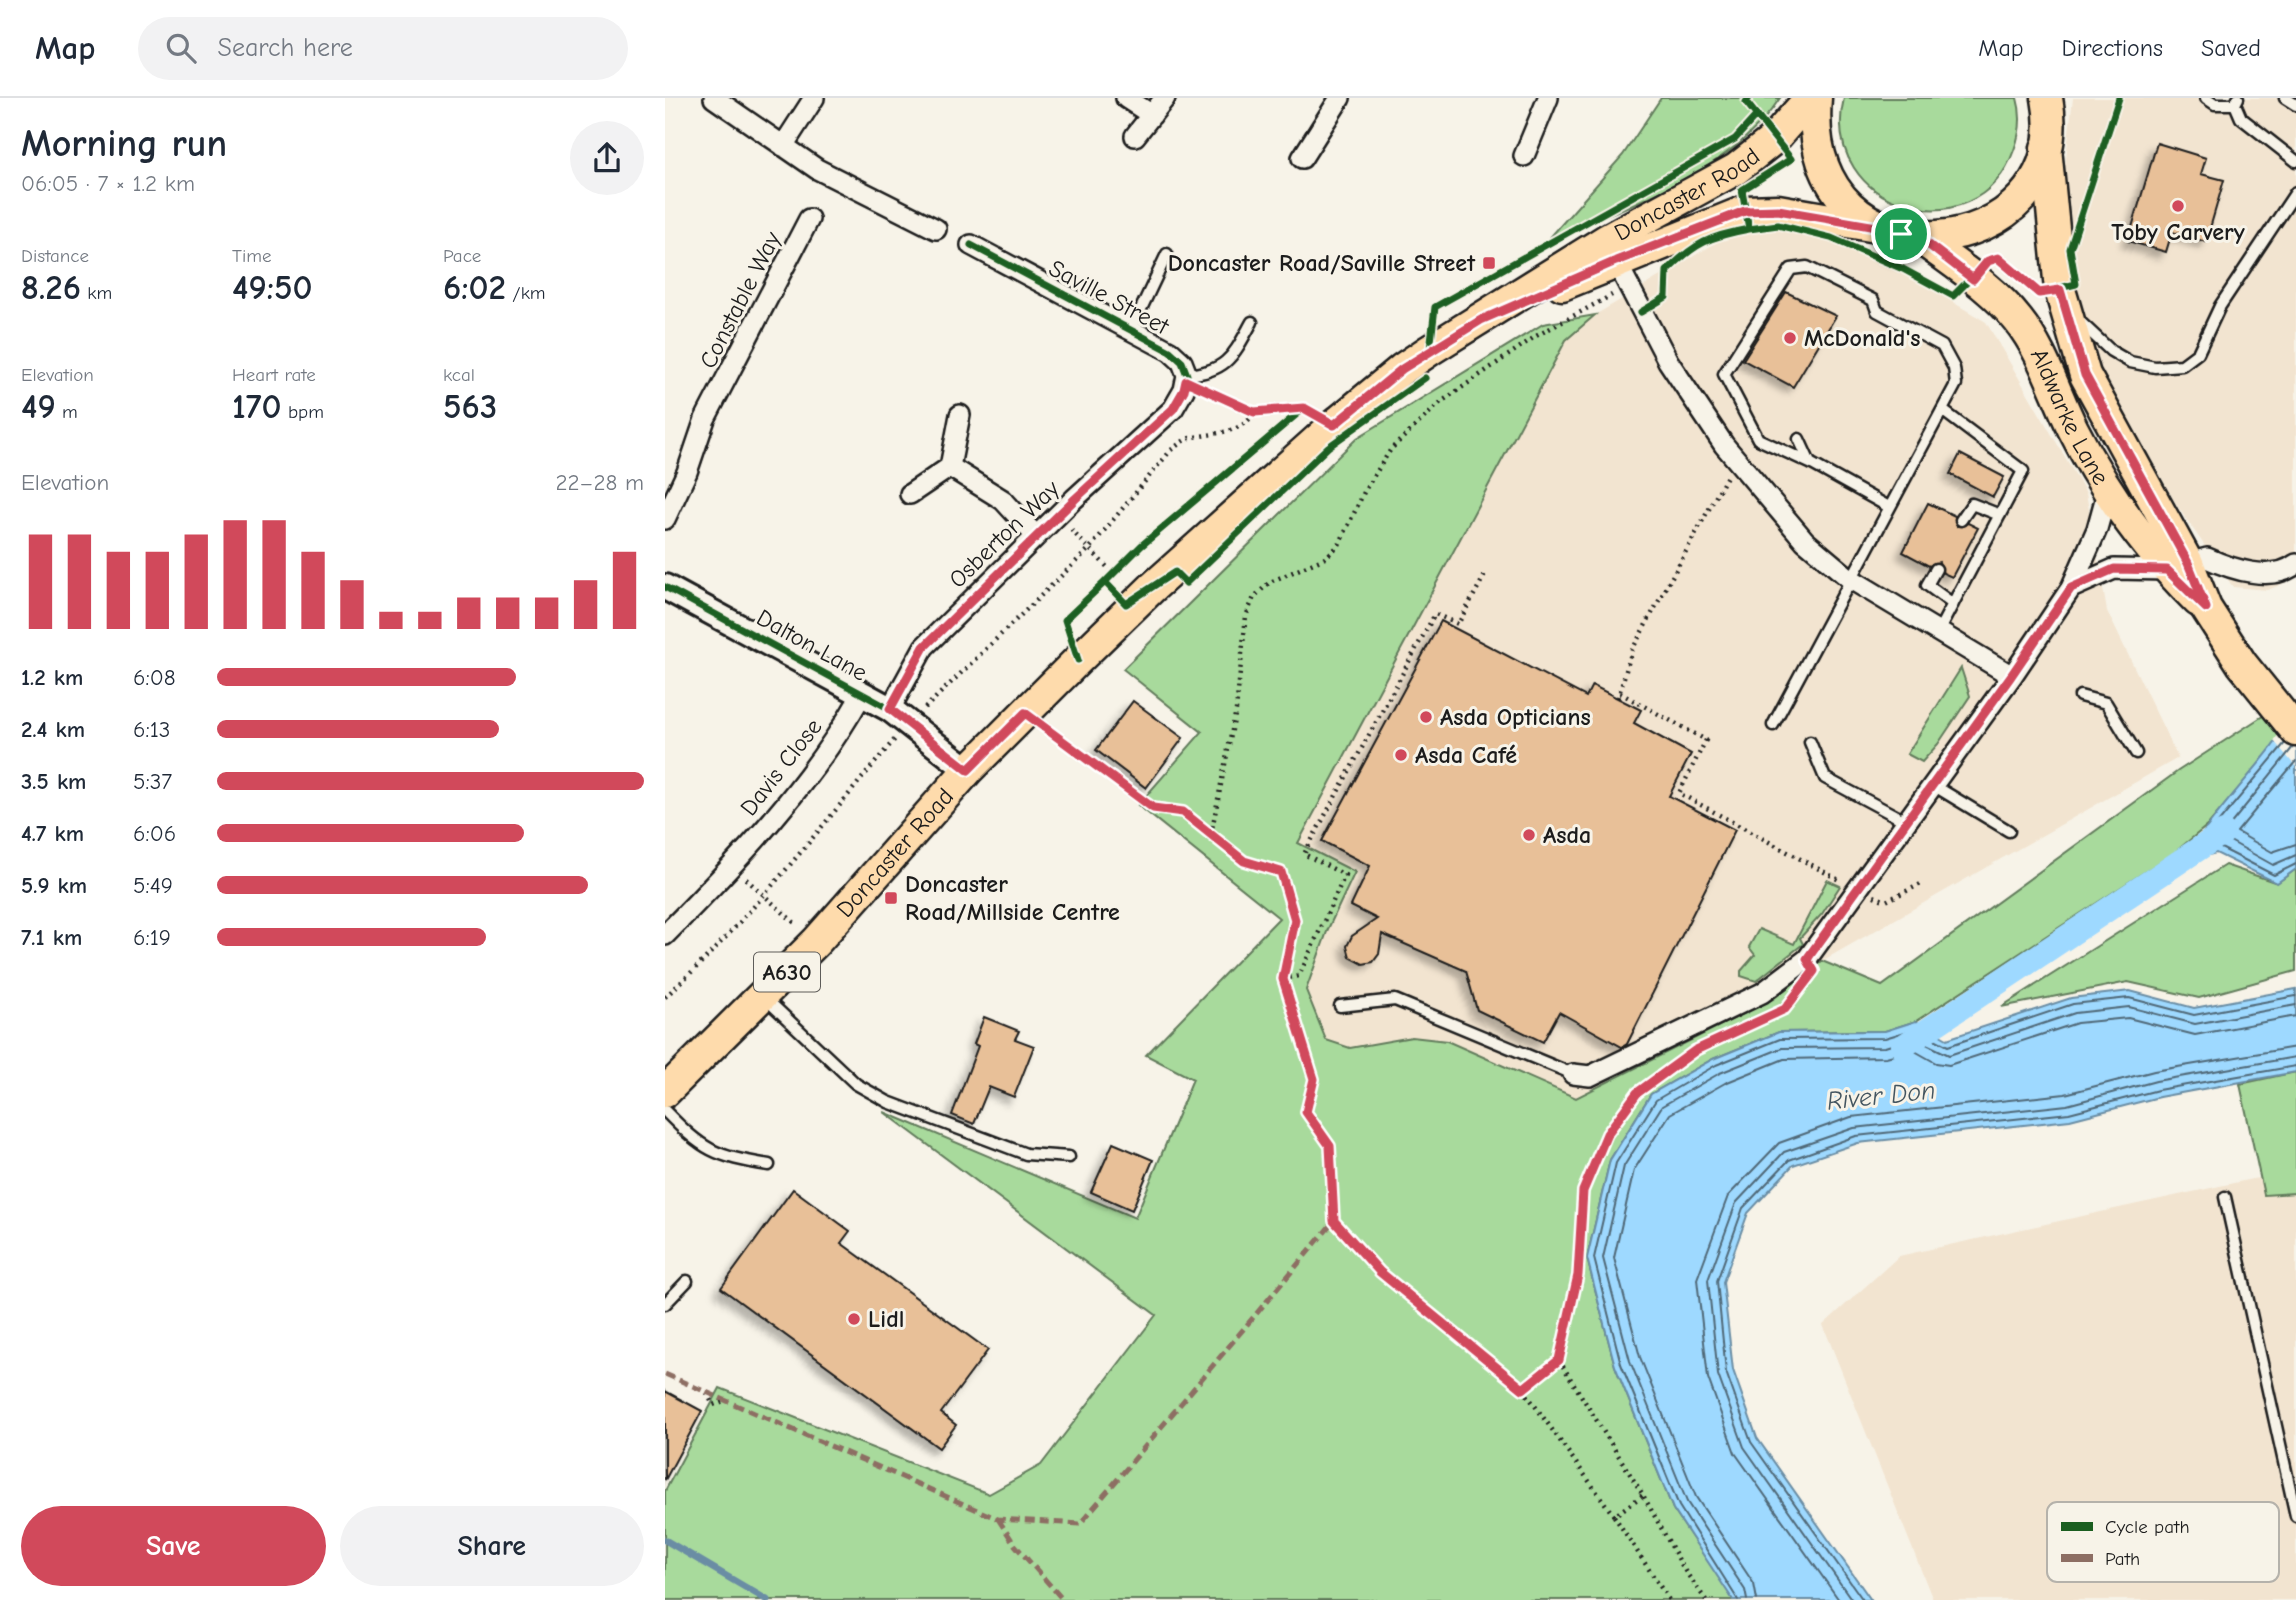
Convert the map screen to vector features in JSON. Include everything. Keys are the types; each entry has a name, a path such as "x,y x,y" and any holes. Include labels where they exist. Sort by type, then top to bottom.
{"main road":[{"name":"Doncaster Road","path":"665,1092 816,942 968,770 1151,587 1334,425 1402,369 1606,240 1736,170 1774,139 1810,98"},
{"path":"1816,98 1814,124 1817,150 1827,174 1850,205 1882,228"},
{"path":"1920,238 1948,237 1972,231 2000,216 2021,198 2037,174 2046,148 2050,102"},
{"name":"Aldwarke Lane","path":"2046,148 2060,290 2085,375 2178,566 2242,664 2296,730"},
{"name":"Doncaster Road","path":"1481,320 1622,274 1745,211 1778,210 1882,228 1920,238"},
{"name":"Aldwarke Lane","path":"1920,238 2004,303 2020,322 2074,430 2108,489 2178,566"}],"street":[{"path":"714,98 817,169 936,229"},
{"path":"783,146 814,98"},
{"path":"1125,98 1152,115"},
{"path":"1135,136 1164,98"},
{"path":"1302,158 1340,98"},
{"path":"1524,156 1548,98"},
{"name":"Constable Way","path":"665,519 687,472 705,419 809,219"},
{"name":"Saville Street","path":"971,245 1170,351 1182,362 1186,378"},
{"path":"1622,274 1668,361 1724,445 1805,541 1849,578 2011,676"},
{"name":"Osberton Way","path":"899,716 924,647 1036,536 1173,409 1184,390 1186,378"},
{"path":"910,494 950,467 960,415"},
{"path":"950,467 1003,500 1036,536"},
{"path":"1573,1074 1590,1076 1762,993 1807,959 2011,676 2071,588 2097,529 2108,489"},
{"path":"2071,588 2114,569 2178,566 2207,558 2236,572 2261,573 2292,568 2296,564"},
{"name":"Dalton Lane","path":"665,587 899,716 968,770"},
{"name":"Davis Close","path":"665,935 733,866 836,740 862,694"}],"lane":[{"path":"2206,98 2215,104 2237,101 2241,118 2296,161"},
{"path":"2285,98 2296,105"},
{"path":"2065,308 2111,351 2130,362 2155,367 2182,365 2198,354 2220,306 2296,192"},
{"path":"1131,330 1167,254"},
{"path":"1773,725 1849,578 1889,507 1956,384 1954,368 1943,346 1877,311 1873,300 1807,267 1791,269 1724,374 1758,439 1810,463 1889,507"},
{"path":"1186,378 1215,370 1227,363 1252,322"},
{"path":"1938,632 2023,471 1942,410"},
{"path":"1799,439 1810,463"},
{"path":"1961,520 1972,505 2000,516"},
{"path":"1936,569 1927,586 1953,604"},
{"path":"2080,696 2106,703 2136,753"},
{"path":"1810,742 1825,778 1907,822"},
{"path":"1933,785 2009,831"},
{"path":"764,996 856,1084 888,1102 1026,1154 1069,1157"},
{"path":"1340,1006 1395,1000 1573,1074"},
{"path":"665,1111 693,1139 724,1157 769,1165"},
{"path":"2225,1197 2296,1516"},
{"path":"665,1304 687,1281"}],"path":[{"path":"1211,834 1236,710 1246,615 1254,597 1270,582 1325,558 1339,545 1365,490 1391,449 1441,402 1622,274"},
{"path":"1186,378 1254,412 1304,408 1334,425"},
{"path":"1287,422 1304,408"},
{"path":"665,997 706,960 764,897 899,716 947,690 1089,549 1171,450 1187,439 1216,436 1251,420 1254,412"},
{"path":"1742,466 1724,479 1717,491 1632,650 1619,696 1706,740 1679,793 1886,901 1921,884"},
{"path":"1058,516 1114,574"},
{"path":"1105,582 1123,565"},
{"path":"1283,979 1299,976 1345,875 1304,854 1435,614 1458,624 1486,572"},
{"path":"1025,713 1153,808 1183,812 1244,861 1281,872 1295,920 1283,979 1314,1079 1306,1112 1330,1146 1334,1221 1380,1272 1523,1389 1614,1516 1669,1600"},
{"path":"733,866 816,942"},
{"path":"1751,1024 1785,1009 1814,971 1807,959"},
{"path":"1523,1389 1559,1360 1578,1275 1583,1191 1607,1134 1637,1093 1696,1050"},
{"path":"1559,1360 1643,1495 1685,1572 1706,1600"},
{"path":"707,1393 713,1405 724,1401"},
{"path":"1614,1516 1643,1495"}],"shaded area":[{"path":"2073,98 2296,98 2296,578 2268,590 2233,587 2176,504 2098,366 2077,302 2066,245 2064,175"},
{"path":"1777,229 1854,243 1986,322 2086,493 2107,611 2178,758 1822,961 1773,999 1576,1098 1447,1041 1412,1037 1350,1048 1326,1040 1306,990 1328,929 1354,872 1297,843 1566,340 1595,315 1724,238"},
{"path":"2296,1173 2296,1600 1933,1600 1823,1325 1899,1256 2252,1179"}],"green space":[{"path":"1661,98 1780,98 1759,125 1705,168 1642,200 1546,242 1623,155"},
{"path":"1844,98 2017,98 2020,118 2018,138 1995,183 1968,202 1936,209 1905,205 1876,191 1854,167 1842,136"},
{"path":"1595,315 1566,340 1298,843 1355,872 1328,929 1306,990 1326,1040 1350,1048 1412,1037 1447,1041 1576,1098 1773,999 1822,961 1882,986 2178,771 2272,710 2279,740 2208,825 2175,852 1916,1021 1885,1031 1779,1032 1713,1059 1651,1094 1610,1160 1587,1258 1615,1366 1673,1509 1734,1600 665,1600 665,1491 720,1388 989,1494 1041,1465 1156,1315 884,1112 1135,1218 1193,1079 1146,1055 1279,918 1138,805 1202,732 1123,669 1357,438 1543,324"},
{"path":"1961,668 1970,696 1938,744 1922,762 1907,754"},
{"path":"2225,865 2277,883 2296,869 2296,971 2199,998 2128,982 2001,1007"},
{"path":"1827,880 1840,886 1822,914 1800,938 1803,944 1756,981 1741,976 1741,971 1755,955 1749,947 1759,929 1794,944"},
{"path":"2296,1072 2296,1193 2264,1195 2240,1084"}],"water":[{"path":"2296,711 2296,869 2277,883 2216,853 2201,857 2194,846 2273,746"},
{"name":"River Don","path":"2296,989 2296,1072 2159,1097 2070,1120 1858,1143 1793,1165 1748,1213 1723,1282 1733,1370 1757,1438 1871,1600 1733,1600 1673,1509 1615,1366 1587,1258 1610,1160 1651,1094 1713,1059 1779,1032 1885,1031 1916,1021 1947,1039 2071,998 2130,991 2194,1008"}],"pier":[{"path":"2296,707 2296,767 2274,741"}],"building":[{"name":"Toby Carvery","path":"2157,143 2206,158 2201,174 2224,180 2206,242 2172,232 2166,252 2128,241"},
{"name":"McDonald's","path":"1786,292 1836,316 1793,387 1743,360"},
{"path":"1960,454 2004,477 1993,497 1950,474"},
{"path":"1928,503 1955,516 1957,526 1968,523 1978,528 1952,577 1943,573 1939,562 1929,566 1903,552"},
{"name":"Asda","path":"1441,621 1586,697 1592,685 1641,710 1634,723 1691,754 1669,796 1735,830 1627,1044 1622,1047 1559,1012 1543,1042 1477,1010 1466,971 1382,934 1379,954 1373,962 1363,964 1350,957 1347,946 1352,936 1377,919 1351,906 1370,866 1322,841"},
{"path":"1133,701 1183,738 1146,788 1096,750"},
{"path":"984,1017 1019,1031 1015,1039 1034,1046 1014,1097 989,1087 974,1124 952,1115 978,1046 974,1044"},
{"path":"1113,1143 1153,1160 1132,1210 1091,1192"},
{"name":"Lidl","path":"793,1189 850,1231 841,1243 988,1350 941,1413 956,1425 939,1448 721,1288"},
{"path":"665,1391 702,1411 665,1480"}],"waterway":[{"path":"1902,1047 2224,832"},
{"path":"665,1540 767,1600"}],"marked path":[{"path":"665,1374 998,1519 1080,1524 1334,1221"},
{"path":"998,1519 1015,1545 1063,1600"}],"cycle path":[{"path":"1749,98 1746,102 1791,159 1742,190 1749,229 1778,225 1831,238 1903,269 1953,296 1988,261 1998,258 2039,293 2076,284 2070,249 2119,98"},
{"path":"1430,350 1435,307 1735,139 1756,116"},
{"path":"1641,312 1666,297 1667,271 1695,247 1713,238 1749,229"},
{"path":"890,709 924,647 1074,499 1173,409 1184,390 1187,375 1182,362 1170,351 971,245"},
{"path":"1334,425 1304,408 1141,546 1105,582 1126,604 1175,572 1186,583 1328,447 1425,378"},
{"path":"1078,660 1065,620 1105,582"},
{"path":"665,587 890,709 968,770"}],"place":[{"name":"Toby Carvery","path":"2178,206"},
{"name":"Doncaster Road/Saville Street","path":"1489,263"},
{"name":"McDonald's","path":"1790,338"},
{"name":"Asda Opticians","path":"1426,717"},
{"name":"Asda Café","path":"1401,755"},
{"name":"Asda","path":"1529,835"},
{"name":"Doncaster Road/Millside Centre","path":"891,898"},
{"name":"Lidl","path":"854,1319"}],"route":[{"path":"1778,210 1833,218 1901,234 1920,238 1973,279 1988,261 1998,258 2039,293 2060,290 2085,375 2188,563 2206,608 2167,570 2114,569 2071,588 2011,676 1807,959 1814,971 1785,1009 1696,1050 1637,1093 1607,1134 1583,1191 1578,1275 1559,1360 1523,1389 1380,1272 1334,1221 1330,1146 1306,1112 1314,1079 1283,979 1295,920 1281,872 1244,861 1183,812 1153,808 1025,713 968,770 890,709 924,647 1075,499 1173,409 1186,381 1254,412 1304,408 1334,425 1402,369 1481,320 1616,261 1745,211 1778,210"}]}
